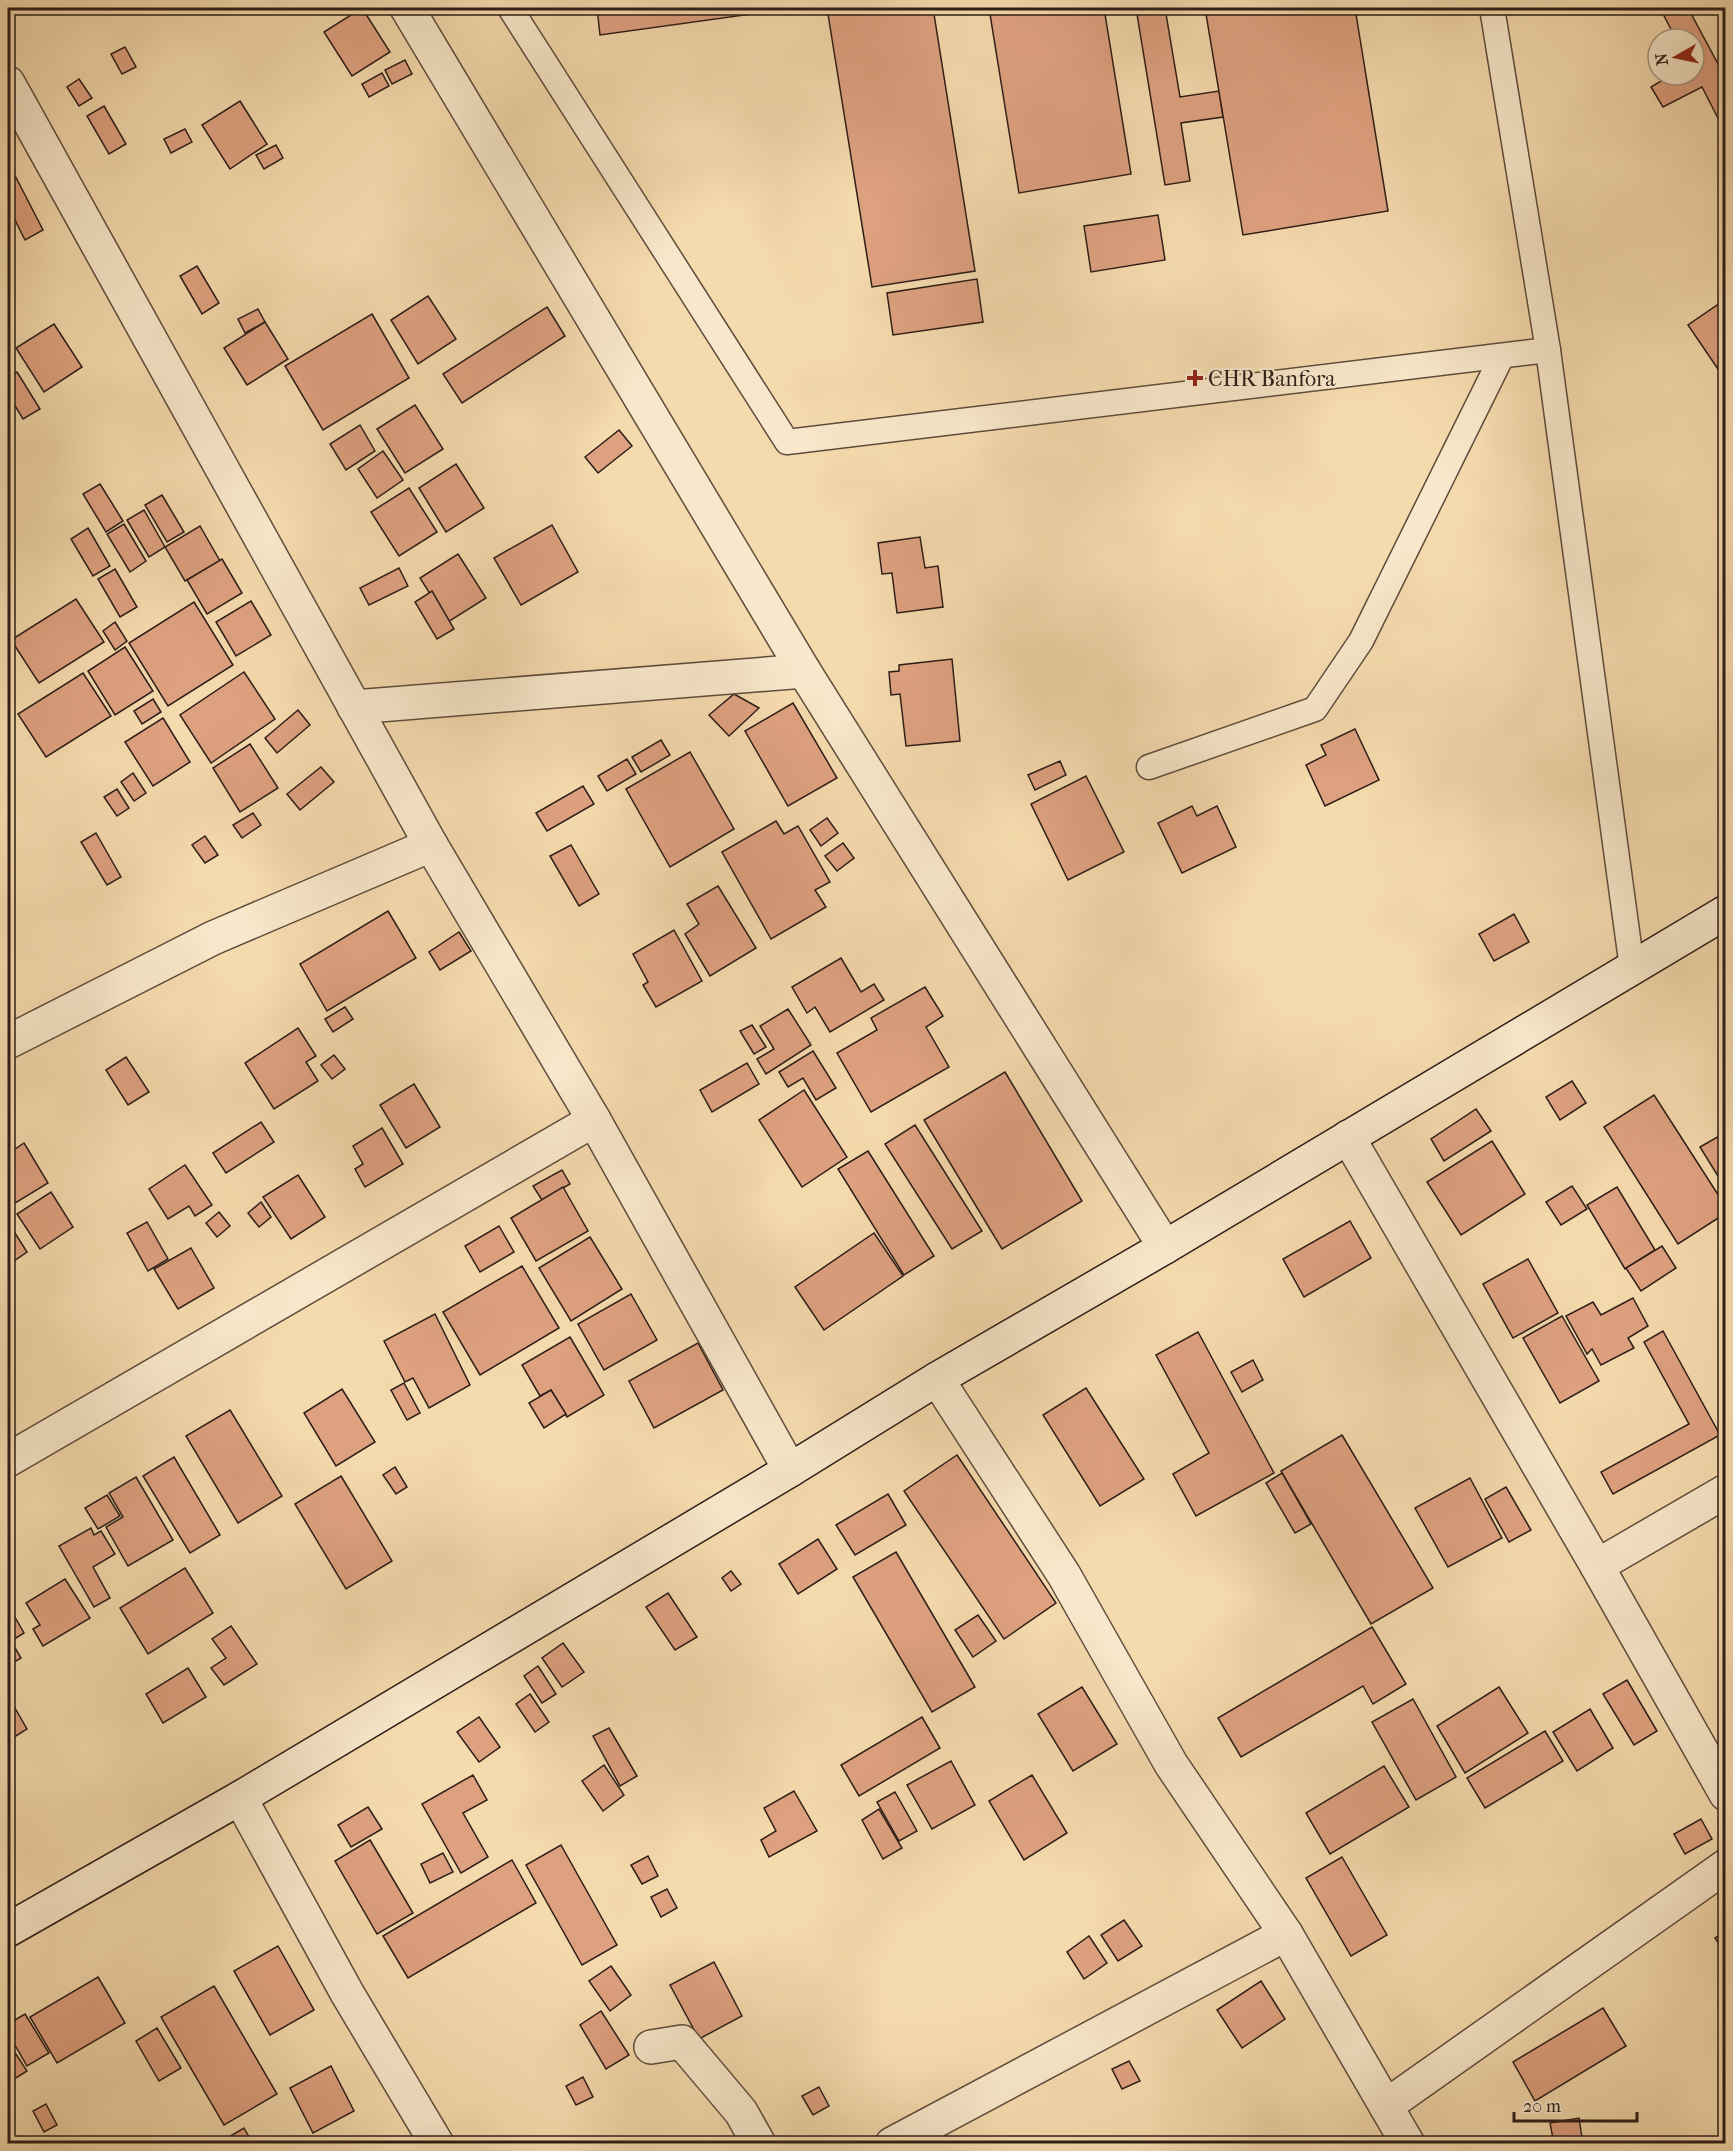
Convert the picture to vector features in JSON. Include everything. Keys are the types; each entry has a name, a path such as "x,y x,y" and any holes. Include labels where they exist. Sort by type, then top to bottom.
{"street":[{"path":"407,8 804,670 1165,1247"},
{"path":"8,83 431,844 594,1120 790,1470"},
{"path":"354,707 804,670"},
{"path":"8,1042 213,938 431,844"},
{"path":"8,1930 240,1798 790,1470 937,1379 1165,1247 1725,912"},
{"path":"8,1460 594,1120"},
{"path":"1348,1137 1597,1566 1725,1794"},
{"path":"937,1379 1064,1575 1171,1764 1286,1934 1408,2144"},
{"path":"1597,1566 1725,1491"},
{"path":"240,1798 347,1993 437,2144"},
{"path":"1386,2106 1725,1866"},
{"path":"892,2144 1286,1934"},
{"path":"651,2047 682,2042 741,2112 759,2144"}],"lane":[{"path":"510,8 787,442 1548,350"},
{"path":"1492,8 1548,350 1632,968"},
{"path":"1149,767 1316,709 1361,641 1502,356"}],"building":[{"path":"362,8 390,52 352,76 324,32"},
{"path":"597,8 795,8 600,35"},
{"path":"827,8 933,8 975,271 872,287"},
{"path":"989,8 1104,8 1131,174 1019,193"},
{"path":"1136,8 1165,8 1180,97 1219,91 1223,117 1181,123 1190,181 1165,185"},
{"path":"1205,8 1355,8 1388,211 1243,235"},
{"path":"1660,8 1688,8 1698,27 1670,27"},
{"path":"1706,42 1726,79 1726,134 1702,87 1706,87"},
{"path":"125,47 136,67 122,74 111,54"},
{"path":"405,60 412,74 392,84 385,70"},
{"path":"382,73 389,86 369,97 362,84"},
{"path":"79,79 92,98 79,106 67,87"},
{"path":"1651,87 1702,87 1663,107"},
{"path":"240,101 267,144 230,169 202,125"},
{"path":"104,106 126,144 109,154 87,116"},
{"path":"185,129 192,142 171,153 164,139"},
{"path":"276,145 283,158 264,169 256,155"},
{"path":"8,162 43,230 25,240 8,206"},
{"path":"1158,215 1165,260 1091,272 1084,226"},
{"path":"197,266 219,303 202,314 180,276"},
{"path":"977,279 983,322 893,335 887,293"},
{"path":"428,296 456,339 418,364 391,320"},
{"path":"1726,299 1726,369 1720,372 1688,325"},
{"path":"547,307 565,336 462,403 443,374"},
{"path":"258,309 265,322 245,333 238,319"},
{"path":"372,314 409,378 323,430 285,366"},
{"path":"265,322 288,359 247,385 224,348"},
{"path":"54,324 82,367 44,392 16,348"},
{"path":"17,372 40,409 23,419 8,394 8,377"},
{"path":"415,405 443,449 405,473 377,429"},
{"path":"360,425 375,451 346,470 330,444"},
{"path":"619,430 632,446 598,473 585,457"},
{"path":"383,451 403,480 377,498 358,469"},
{"path":"456,464 484,508 446,532 419,488"},
{"path":"100,484 123,521 106,532 83,494"},
{"path":"409,488 437,532 399,556 371,512"},
{"path":"162,495 184,532 167,542 145,505"},
{"path":"144,510 165,547 149,557 127,520"},
{"path":"124,524 146,561 130,572 107,534"},
{"path":"552,525 578,572 521,605 494,558"},
{"path":"200,526 220,561 185,581 165,547"},
{"path":"88,528 110,566 93,576 71,539"},
{"path":"920,537 925,568 938,566 943,607 897,613 892,573 882,574 878,543"},
{"path":"458,554 486,598 448,622 420,578"},
{"path":"222,559 242,593 207,614 187,580"},
{"path":"399,568 408,586 369,605 360,588"},
{"path":"115,569 137,607 120,617 98,579"},
{"path":"432,591 454,629 437,639 415,602"},
{"path":"76,599 104,642 39,683 11,640"},
{"path":"251,601 271,635 236,656 216,622"},
{"path":"194,602 233,665 168,706 129,643"},
{"path":"115,622 127,641 115,650 103,631"},
{"path":"125,647 153,691 115,715 88,671"},
{"path":"952,659 960,741 906,746 900,694 891,695 889,672 899,671 899,665"},
{"path":"244,672 275,719 211,763 180,715"},
{"path":"83,673 111,716 46,757 18,714"},
{"path":"734,694 759,708 729,736 709,715"},
{"path":"153,699 161,712 142,724 134,711"},
{"path":"793,703 837,778 788,806 745,731"},
{"path":"298,710 310,725 277,753 265,738"},
{"path":"163,718 190,762 153,786 125,742"},
{"path":"1355,729 1379,780 1325,806 1306,765 1326,755 1321,745"},
{"path":"661,740 670,755 641,772 632,757"},
{"path":"250,744 278,788 240,812 213,768"},
{"path":"690,752 734,829 670,867 626,789"},
{"path":"627,759 636,774 607,791 598,776"},
{"path":"1060,761 1066,775 1035,790 1028,775"},
{"path":"321,767 334,782 300,810 287,794"},
{"path":"133,773 146,793 134,801 121,782"},
{"path":"1086,776 1124,852 1068,880 1031,804"},
{"path":"583,786 594,804 547,831 536,813"},
{"path":"117,789 129,808 117,816 104,797"},
{"path":"1192,806 1197,816 1217,806 1236,847 1182,873 1158,823"},
{"path":"253,813 261,825 242,838 233,825"},
{"path":"827,818 838,833 821,846 810,830"},
{"path":"776,821 784,834 798,826 830,882 815,890 826,907 771,939 722,852"},
{"path":"96,833 121,877 107,885 81,842"},
{"path":"205,836 218,855 205,863 192,845"},
{"path":"843,843 854,858 837,871 825,856"},
{"path":"571,845 599,894 579,906 550,856"},
{"path":"718,886 756,948 710,976 685,934 699,924 687,904"},
{"path":"388,911 416,958 327,1011 300,964"},
{"path":"1514,914 1529,942 1494,961 1479,934"},
{"path":"674,930 702,981 656,1007 643,985 648,982 633,954"},
{"path":"459,932 471,951 440,970 429,952"},
{"path":"841,958 861,992 874,984 884,1000 830,1032 815,1007 807,1013 792,987"},
{"path":"925,987 943,1016 926,1027 949,1067 871,1112 837,1053 877,1030 871,1018"},
{"path":"345,1007 353,1019 333,1032 325,1019"},
{"path":"788,1009 811,1045 766,1074 757,1059 774,1049 760,1026"},
{"path":"752,1025 766,1047 754,1054 740,1031"},
{"path":"298,1028 316,1056 306,1062 318,1081 274,1109 245,1063"},
{"path":"813,1051 836,1088 816,1100 803,1078 788,1087 779,1072"},
{"path":"334,1055 345,1069 332,1079 321,1065"},
{"path":"126,1057 149,1092 128,1105 106,1070"},
{"path":"747,1063 759,1084 712,1112 700,1090"},
{"path":"1005,1072 1082,1201 1002,1249 924,1120"},
{"path":"1572,1081 1586,1103 1560,1120 1546,1097"},
{"path":"414,1084 440,1127 406,1148 380,1105"},
{"path":"804,1090 847,1157 802,1187 759,1120"},
{"path":"1654,1095 1726,1207 1726,1213 1678,1244 1604,1127"},
{"path":"1476,1109 1491,1131 1444,1161 1431,1139"},
{"path":"261,1122 274,1142 226,1173 213,1153"},
{"path":"915,1125 982,1231 952,1249 885,1144"},
{"path":"382,1128 403,1164 365,1187 355,1169 363,1164 353,1146"},
{"path":"1726,1132 1726,1189 1700,1147"},
{"path":"1492,1141 1525,1194 1461,1235 1427,1182"},
{"path":"24,1143 48,1183 12,1205 8,1197 8,1154"},
{"path":"868,1151 934,1256 904,1275 838,1169"},
{"path":"185,1165 212,1205 195,1216 189,1206 168,1219 149,1189"},
{"path":"562,1170 570,1184 542,1200 533,1186"},
{"path":"298,1175 325,1217 291,1239 263,1197"},
{"path":"1572,1186 1587,1209 1561,1225 1546,1202"},
{"path":"563,1187 588,1231 536,1261 511,1218"},
{"path":"1617,1187 1655,1250 1625,1269 1587,1205"},
{"path":"51,1192 73,1227 40,1249 17,1214"},
{"path":"261,1202 271,1217 259,1227 248,1213"},
{"path":"219,1212 230,1226 217,1237 206,1223"},
{"path":"1350,1221 1371,1258 1304,1297 1283,1259"},
{"path":"8,1222 27,1252 8,1265"},
{"path":"147,1222 168,1259 148,1271 127,1233"},
{"path":"499,1226 514,1252 480,1272 465,1246"},
{"path":"874,1233 903,1276 824,1330 795,1287"},
{"path":"590,1237 622,1289 571,1321 539,1268"},
{"path":"1662,1246 1676,1268 1641,1291 1626,1268"},
{"path":"191,1248 214,1288 178,1309 154,1269"},
{"path":"1528,1259 1558,1313 1513,1338 1483,1284"},
{"path":"522,1266 559,1328 480,1375 443,1312"},
{"path":"631,1294 657,1340 604,1370 578,1324"},
{"path":"1633,1298 1648,1326 1628,1338 1634,1348 1601,1365 1592,1349 1587,1354 1566,1316 1593,1302 1601,1315"},
{"path":"435,1314 470,1385 429,1408 413,1378 405,1382 384,1341"},
{"path":"1562,1316 1599,1381 1560,1403 1523,1338"},
{"path":"1663,1331 1720,1435 1613,1494 1601,1472 1689,1424 1644,1342"},
{"path":"1198,1332 1274,1473 1196,1516 1173,1474 1209,1453 1156,1355"},
{"path":"570,1337 604,1395 567,1417 551,1390 540,1396 522,1365"},
{"path":"698,1343 723,1390 654,1428 629,1381"},
{"path":"1253,1360 1263,1380 1242,1392 1231,1372"},
{"path":"404,1383 420,1413 407,1420 391,1390"},
{"path":"1086,1388 1144,1479 1100,1506 1043,1415"},
{"path":"342,1389 375,1442 336,1466 304,1413"},
{"path":"551,1390 566,1414 544,1428 529,1403"},
{"path":"230,1410 282,1496 238,1523 186,1436"},
{"path":"1342,1435 1433,1588 1371,1624 1281,1471"},
{"path":"957,1455 1056,1603 1004,1639 904,1491"},
{"path":"174,1457 220,1535 190,1553 143,1476"},
{"path":"395,1467 407,1487 396,1494 383,1475"},
{"path":"1282,1473 1311,1524 1295,1533 1266,1483"},
{"path":"341,1476 392,1561 346,1589 295,1504"},
{"path":"136,1477 173,1540 128,1566 106,1527 123,1517 109,1493"},
{"path":"1470,1478 1502,1538 1448,1567 1415,1508"},
{"path":"1506,1487 1531,1530 1509,1542 1485,1499"},
{"path":"888,1494 906,1525 855,1555 836,1525"},
{"path":"107,1495 120,1516 98,1529 85,1508"},
{"path":"91,1528 94,1535 101,1531 115,1554 93,1567 110,1598 94,1607 59,1546"},
{"path":"818,1539 837,1569 798,1594 779,1564"},
{"path":"896,1552 975,1687 932,1712 853,1577"},
{"path":"185,1568 213,1613 148,1654 120,1608"},
{"path":"731,1571 741,1584 731,1591 722,1578"},
{"path":"65,1579 90,1618 43,1646 33,1629 40,1625 26,1603"},
{"path":"668,1593 697,1637 675,1650 646,1607"},
{"path":"8,1605 24,1633 11,1641 21,1658 8,1666"},
{"path":"978,1615 996,1641 973,1657 955,1630"},
{"path":"231,1626 257,1664 224,1685 211,1668 226,1658 212,1639"},
{"path":"1372,1627 1406,1684 1373,1704 1363,1686 1241,1757 1218,1718"},
{"path":"563,1643 584,1672 562,1687 542,1658"},
{"path":"538,1666 556,1694 542,1703 524,1676"},
{"path":"188,1668 206,1697 163,1723 146,1694"},
{"path":"1627,1680 1657,1731 1634,1745 1603,1694"},
{"path":"1082,1687 1117,1744 1073,1771 1038,1714"},
{"path":"1499,1687 1528,1733 1465,1773 1437,1726"},
{"path":"530,1694 549,1722 535,1732 516,1704"},
{"path":"8,1696 27,1729 8,1741"},
{"path":"1413,1699 1456,1777 1416,1800 1372,1722"},
{"path":"1590,1709 1613,1748 1577,1771 1553,1732"},
{"path":"479,1717 500,1747 479,1762 457,1732"},
{"path":"922,1717 940,1748 859,1796 841,1765"},
{"path":"609,1728 637,1776 620,1786 593,1736"},
{"path":"1545,1731 1563,1761 1485,1808 1467,1778"},
{"path":"951,1761 975,1805 932,1829 907,1785"},
{"path":"604,1765 624,1795 603,1811 582,1781"},
{"path":"1384,1766 1409,1807 1330,1854 1306,1813"},
{"path":"473,1775 487,1800 463,1813 488,1857 461,1873 422,1804"},
{"path":"1032,1775 1067,1833 1024,1860 989,1801"},
{"path":"794,1791 817,1831 769,1857 761,1840 776,1831 764,1808"},
{"path":"895,1792 917,1831 899,1841 877,1802"},
{"path":"368,1807 382,1829 351,1847 338,1825"},
{"path":"879,1809 902,1848 883,1859 862,1820"},
{"path":"1701,1819 1712,1839 1685,1854 1674,1834"},
{"path":"370,1840 413,1913 377,1934 335,1861"},
{"path":"561,1845 617,1945 582,1965 526,1865"},
{"path":"443,1853 453,1872 430,1883 421,1864"},
{"path":"648,1856 658,1876 642,1884 631,1865"},
{"path":"1342,1857 1387,1935 1351,1956 1306,1878"},
{"path":"512,1860 536,1903 408,1978 383,1936"},
{"path":"667,1889 677,1908 661,1917 651,1897"},
{"path":"1124,1920 1142,1946 1118,1961 1101,1935"},
{"path":"1726,1931 1726,1954 1715,1938"},
{"path":"1089,1936 1107,1963 1084,1979 1067,1952"},
{"path":"278,1946 314,2010 270,2035 234,1971"},
{"path":"714,1962 742,2016 699,2039 670,1985"},
{"path":"611,1966 631,1995 610,2011 589,1981"},
{"path":"98,1977 125,2023 57,2063 30,2017"},
{"path":"1261,1981 1285,2019 1242,2048 1217,2010"},
{"path":"214,1986 277,2094 224,2125 161,2017"},
{"path":"1603,2008 1626,2046 1535,2101 1513,2062"},
{"path":"601,2011 629,2055 606,2069 580,2025"},
{"path":"25,2014 49,2053 27,2066 8,2033 8,2024"},
{"path":"157,2028 181,2068 159,2081 136,2041"},
{"path":"8,2042 27,2071 8,2083"},
{"path":"1129,2061 1140,2081 1122,2089 1112,2069"},
{"path":"331,2066 354,2111 313,2133 290,2088"},
{"path":"583,2077 593,2097 576,2105 566,2086"},
{"path":"819,2087 829,2106 813,2115 802,2096"},
{"path":"46,2104 57,2125 44,2132 33,2111"},
{"path":"1579,2118 1583,2144 1554,2144 1550,2123"},
{"path":"244,2128 253,2144 224,2144 222,2141"}],"place":[{"name":"CHR Banfora","path":"1195,378"}]}
